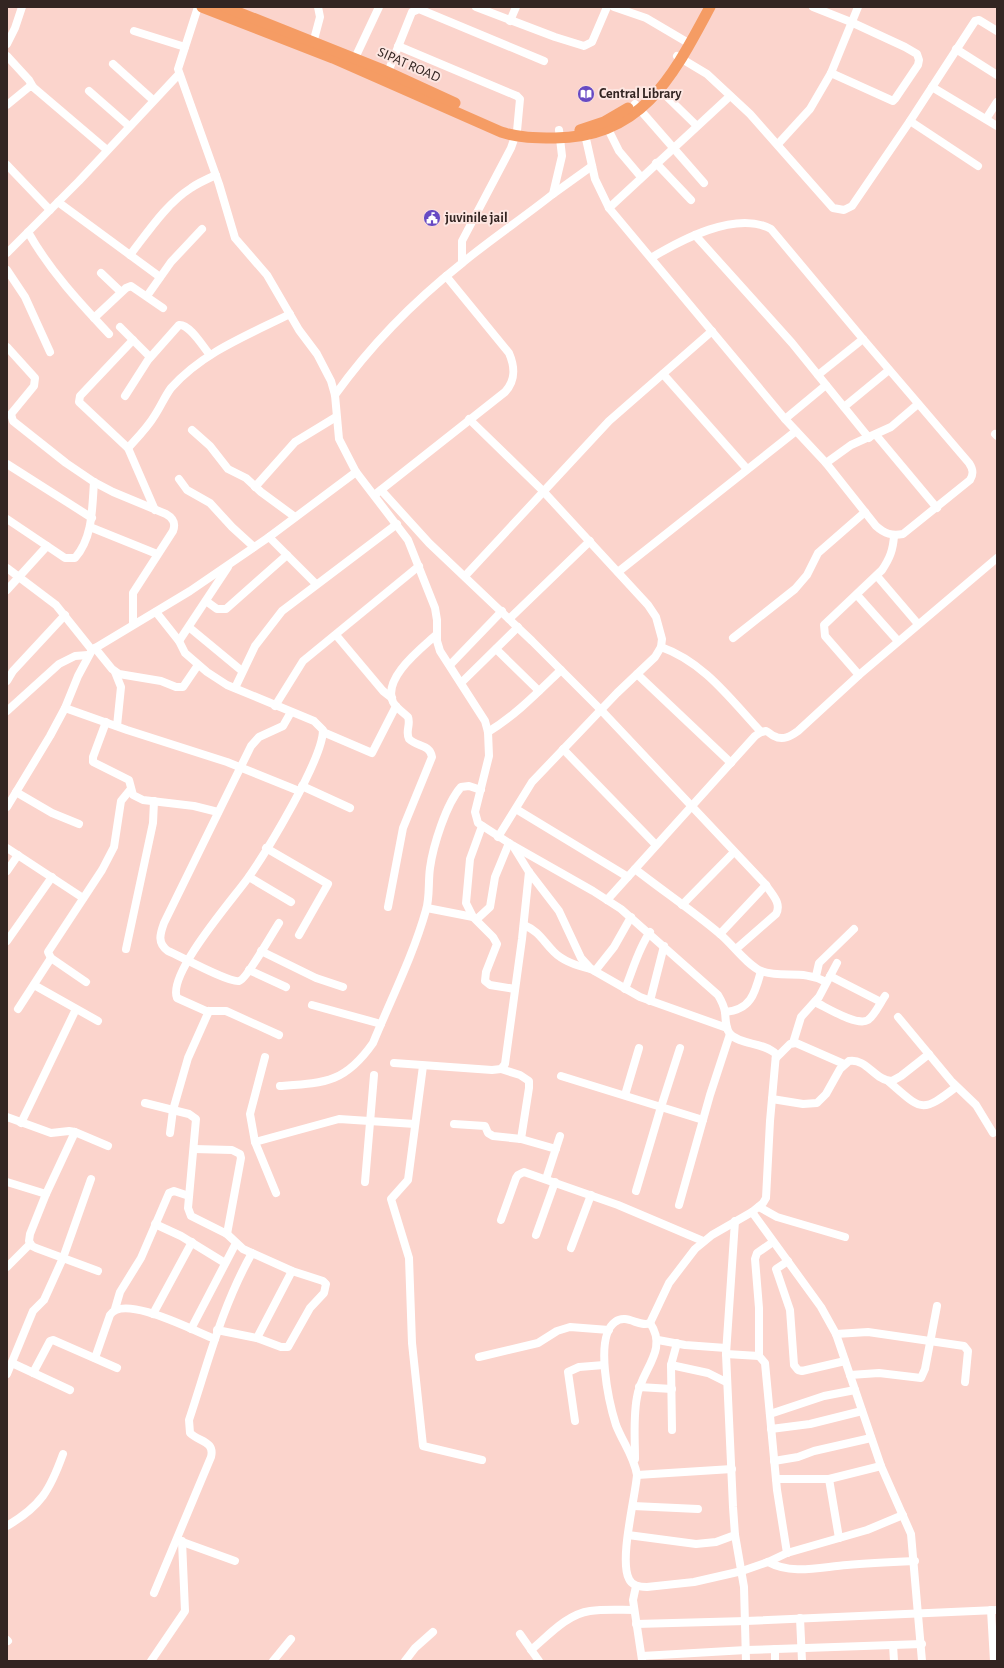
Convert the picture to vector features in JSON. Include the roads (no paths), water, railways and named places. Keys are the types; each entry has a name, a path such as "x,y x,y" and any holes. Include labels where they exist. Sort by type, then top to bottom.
{"highway":[{"name":"SIPAT ROAD","path":"202,7 355,58 388,72 516,133"},
{"name":"SIPAT ROAD","path":"225,7 313,45 501,132 560,134 584,133"},
{"path":"637,107 679,57 685,41 704,7"},
{"path":"584,133 606,126 637,107 660,90 710,7"}],"street":[{"path":"7,44 15,28 22,7"},
{"path":"198,7 179,64 179,74 216,175 235,238 267,275 290,314 317,354 331,381 335,395 339,439 356,472 408,540 420,566 435,608 437,620 436,635 440,651 485,721 488,732 489,756 475,817 482,826 498,837 607,900 631,917 650,932 686,968 710,985 718,995 725,1012 728,1031 679,1205"},
{"path":"313,45 320,17 318,7"},
{"path":"355,58 379,7"},
{"path":"476,7 555,37 587,45 592,42 607,7"},
{"path":"510,21 516,7"},
{"path":"614,7 646,18 685,41"},
{"path":"813,7 851,22 915,53 919,58 918,65 895,99 892,101 831,73"},
{"path":"778,144 810,109 831,73 858,7"},
{"path":"388,72 412,12 419,9 427,9 544,61"},
{"path":"679,57 707,74 778,144 833,208 844,210 852,206 976,20 979,20 997,31"},
{"path":"134,31 185,47"},
{"path":"398,46 519,96 520,102 516,133 511,148 462,241 462,263"},
{"path":"956,49 997,75"},
{"path":"7,56 29,80 33,87 107,150"},
{"path":"113,64 153,100"},
{"path":"7,254 179,74"},
{"path":"7,105 29,87 33,87"},
{"path":"932,87 997,126"},
{"path":"660,90 697,126"},
{"path":"89,91 129,126"},
{"path":"610,208 672,148 730,96"},
{"path":"986,119 997,102"},
{"path":"637,107 672,148 704,182"},
{"path":"910,121 978,166"},
{"path":"606,126 619,152 641,177"},
{"path":"584,133 596,179 610,208 651,258 712,331 785,420 826,463 865,512 884,532 894,536 903,534 970,480 973,475 972,468 771,228 763,224 735,224 716,228 695,235 651,258"},
{"path":"553,194 560,167 560,134"},
{"path":"656,163 691,200"},
{"path":"7,165 50,210"},
{"path":"335,395 355,366 380,339 446,276 592,166"},
{"path":"130,256 154,224 182,194 216,175"},
{"path":"58,202 160,277"},
{"path":"147,296 183,247 202,229"},
{"path":"28,232 43,258 109,334"},
{"path":"695,235 818,375 844,407 937,508"},
{"path":"7,270 25,297 50,352"},
{"path":"101,272 121,292"},
{"path":"374,496 511,386 514,373 514,364 509,352 446,276"},
{"path":"94,318 121,292 131,286 163,308"},
{"path":"128,448 150,422 170,390 183,376 210,355 236,340 290,314"},
{"path":"125,396 150,357 176,327 182,324 194,334 210,355"},
{"path":"120,327 150,357"},
{"path":"465,576 609,421 712,331"},
{"path":"818,375 863,339"},
{"path":"133,340 80,396 78,402 128,448 155,510"},
{"path":"7,347 35,378 34,386 11,414 13,421 66,463 94,482 113,492 171,517 174,526 133,593 133,624"},
{"path":"844,407 889,370"},
{"path":"663,374 747,469"},
{"path":"785,420 826,385"},
{"path":"826,463 851,445 891,427 918,404"},
{"path":"255,487 295,442 336,417"},
{"path":"469,419 543,491 648,605 656,617 662,639 661,647 655,657 601,710 532,782 498,837"},
{"path":"192,430 210,446 228,469 246,478 255,487 295,517"},
{"path":"618,572 796,431"},
{"path":"7,464 92,518"},
{"path":"7,711 58,664 75,656 91,651 133,624 190,591 269,537 356,472"},
{"path":"179,479 187,490 210,503 232,527 254,547"},
{"path":"7,519 65,558 75,558 82,548 90,527 94,482"},
{"path":"381,490 429,543 502,611 601,710 766,886 779,904 776,914 736,949"},
{"path":"733,638 795,589 807,575 818,553 865,512"},
{"path":"235,688 255,646 282,611 397,524"},
{"path":"90,527 157,554"},
{"path":"859,675 830,643 823,630 829,620 877,576 893,550 894,536"},
{"path":"269,537 316,584"},
{"path":"509,619 590,541"},
{"path":"7,590 47,546"},
{"path":"206,601 217,609 226,609 287,555"},
{"path":"607,900 760,732 766,731 774,736 782,738 791,737 898,641 997,558"},
{"path":"179,641 190,628 232,562"},
{"path":"275,706 303,661 420,566"},
{"path":"7,568 46,596 65,616 91,651 115,672 126,677 162,681 180,688 183,687 198,664"},
{"path":"877,576 918,624"},
{"path":"857,595 898,641"},
{"path":"450,665 502,611"},
{"path":"156,612 179,641 185,653 207,672 235,688 319,724 323,732 321,744 300,788 266,848 249,877 188,959 177,985 176,998 209,1011 226,1012 279,1034"},
{"path":"7,681 13,671 65,616"},
{"path":"461,683 518,627"},
{"path":"190,628 242,671"},
{"path":"336,635 383,691 392,698 396,706 408,717 409,724 406,732 409,739 427,747 431,752 432,757 403,828 388,907"},
{"path":"392,698 395,680 403,666 436,635"},
{"path":"661,647 684,657 697,665 760,732"},
{"path":"496,649 539,691"},
{"path":"7,807 65,708 91,651"},
{"path":"488,732 518,712 561,670"},
{"path":"115,672 121,687 116,726"},
{"path":"637,674 731,763"},
{"path":"323,732 372,753 396,706"},
{"path":"65,708 241,767 350,808"},
{"path":"279,923 243,979 232,981 163,947 160,936 164,923 176,897 254,741 283,726 291,712"},
{"path":"106,722 93,757 93,762 129,780 130,790 133,795 138,798 194,806 218,812"},
{"path":"563,750 656,845"},
{"path":"280,1086 326,1082 338,1077 363,1058 373,1043 418,937 427,908 431,862 447,813 456,792 461,787 465,786 481,790"},
{"path":"86,982 51,958 49,949 102,870 114,847 121,801 130,790"},
{"path":"16,792 52,813 79,824"},
{"path":"126,950 153,823 154,801"},
{"path":"516,809 628,877"},
{"path":"482,826 470,859 466,903 475,918 493,937 497,944 486,972 485,980 490,985 515,989"},
{"path":"427,908 475,918 490,907 494,882 510,844"},
{"path":"510,844 559,911 581,958 593,970 625,989 650,1001 728,1031 738,1039 773,1051 776,1054 767,1192 763,1203 703,1241 669,1283 650,1323"},
{"path":"7,848 83,898"},
{"path":"266,848 328,884 299,935"},
{"path":"682,905 734,852"},
{"path":"7,871 18,855"},
{"path":"634,869 720,934 753,966 761,971 816,976 883,999 870,1019 863,1021 850,1019 815,1002"},
{"path":"501,1069 507,1058 524,926 529,872"},
{"path":"249,877 291,902"},
{"path":"7,941 52,878"},
{"path":"720,934 766,886"},
{"path":"593,970 614,946 631,917"},
{"path":"524,926 537,932 559,957 575,965 593,970"},
{"path":"816,976 819,963 854,929"},
{"path":"625,989 642,943 650,932"},
{"path":"650,1001 664,946"},
{"path":"261,952 316,978 343,987"},
{"path":"18,1009 51,958"},
{"path":"776,1058 793,1043 801,1017 815,1002 837,963"},
{"path":"249,970 286,987"},
{"path":"725,1012 738,1010 751,999 756,990 761,971"},
{"path":"34,985 98,1021"},
{"path":"312,1005 381,1024"},
{"path":"20,1123 76,1009"},
{"path":"170,1132 173,1110 188,1058 209,1011"},
{"path":"898,1017 956,1087 976,1104 993,1133"},
{"path":"793,1043 800,1044 844,1064"},
{"path":"625,1095 639,1048"},
{"path":"636,1191 680,1048"},
{"path":"888,1081 896,1079 929,1054"},
{"path":"265,1057 251,1106 251,1123 255,1142 276,1193"},
{"path":"772,1100 803,1104 817,1103 826,1094 844,1064 854,1060 860,1062 888,1081 914,1103 920,1105 933,1104 956,1087"},
{"path":"394,1063 492,1070 501,1069 520,1075 529,1081 530,1088 521,1139"},
{"path":"423,1066 408,1180 391,1199 409,1258 412,1343 423,1446 482,1460"},
{"path":"365,1182 369,1120 374,1075"},
{"path":"561,1076 703,1120"},
{"path":"146,1103 189,1114 196,1119 188,1212 191,1216 227,1234 236,1243 252,1253 292,1271 323,1281 326,1284 326,1289 310,1308 288,1346 281,1347 258,1338 217,1330"},
{"path":"7,1117 51,1133 69,1131 75,1132 108,1146"},
{"path":"255,1142 324,1122 345,1119 415,1124"},
{"path":"454,1124 485,1126 488,1133 493,1136 521,1139 556,1149"},
{"path":"7,1267 30,1244 30,1234 46,1194 75,1132"},
{"path":"546,1179 560,1136"},
{"path":"194,1149 232,1150 240,1154 241,1158 227,1234"},
{"path":"501,1220 518,1175 528,1173 657,1220 703,1241"},
{"path":"7,1374 33,1311 44,1300 63,1258 91,1179"},
{"path":"7,1182 46,1194"},
{"path":"536,1235 555,1182"},
{"path":"95,1358 110,1315 115,1309 120,1292 141,1258 169,1193 174,1192 189,1196"},
{"path":"571,1248 591,1195"},
{"path":"755,1209 845,1237"},
{"path":"755,1209 773,1242 827,1315 836,1334 881,1466 911,1534 915,1561 922,1661"},
{"path":"735,1221 726,1351 726,1382 735,1535 742,1571 746,1621 746,1661"},
{"path":"155,1224 192,1242 225,1263"},
{"path":"153,1314 192,1242"},
{"path":"773,1242 757,1253 755,1259 759,1308 759,1356 765,1363 776,1479 787,1553"},
{"path":"190,1329 236,1243"},
{"path":"30,1244 98,1271"},
{"path":"154,1592 179,1540 212,1453 210,1444 190,1433 189,1425 217,1330 234,1285 252,1253"},
{"path":"788,1261 776,1269 790,1310 794,1365 798,1370 802,1371 845,1361"},
{"path":"258,1338 292,1271"},
{"path":"850,1375 879,1372 921,1378 926,1369 937,1306"},
{"path":"115,1309 139,1309 215,1339"},
{"path":"635,1463 617,1426 608,1393 604,1365 605,1347 609,1330 613,1323 624,1319 643,1324 650,1323"},
{"path":"650,1323 656,1331 658,1340 655,1354 639,1387 635,1415 635,1463 637,1475 628,1535 626,1569 629,1579 636,1586 674,1585 713,1579 768,1562 787,1553 867,1530 903,1515"},
{"path":"479,1357 538,1343 557,1331 570,1327 609,1330"},
{"path":"836,1334 868,1332 959,1344 967,1348 968,1352 965,1382"},
{"path":"658,1340 759,1356"},
{"path":"33,1373 50,1341 58,1342 117,1368"},
{"path":"672,1430 671,1365 677,1344"},
{"path":"12,1363 70,1390"},
{"path":"575,1421 568,1372 580,1367 604,1365"},
{"path":"671,1365 708,1373 726,1382"},
{"path":"639,1387 672,1389"},
{"path":"770,1414 824,1396 855,1390"},
{"path":"771,1429 810,1424 862,1411"},
{"path":"774,1461 798,1457 814,1451 871,1438"},
{"path":"7,1526 32,1509 42,1499 56,1474 63,1454"},
{"path":"776,1479 829,1479 881,1466"},
{"path":"637,1475 732,1469"},
{"path":"829,1479 839,1538"},
{"path":"633,1506 698,1509"},
{"path":"628,1535 696,1544 716,1542 735,1535"},
{"path":"179,1540 235,1561"},
{"path":"151,1661 185,1611 179,1540"},
{"path":"768,1562 778,1568 800,1569 915,1561"},
{"path":"636,1586 633,1594 634,1610 642,1658 672,1658 746,1650 922,1644"},
{"path":"531,1650 569,1619 578,1614 589,1611 634,1610"},
{"path":"636,1624 746,1621 994,1610 994,1661"},
{"path":"800,1618 802,1661"},
{"path":"405,1661 415,1648 433,1632"},
{"path":"520,1634 539,1661"},
{"path":"273,1661 291,1639"},
{"path":"893,1645 894,1661"},
{"path":"775,1649 775,1661"}],"place":[{"name":"Central Library","path":"586,94"},
{"name":"juvinile jail","path":"432,218"}]}
